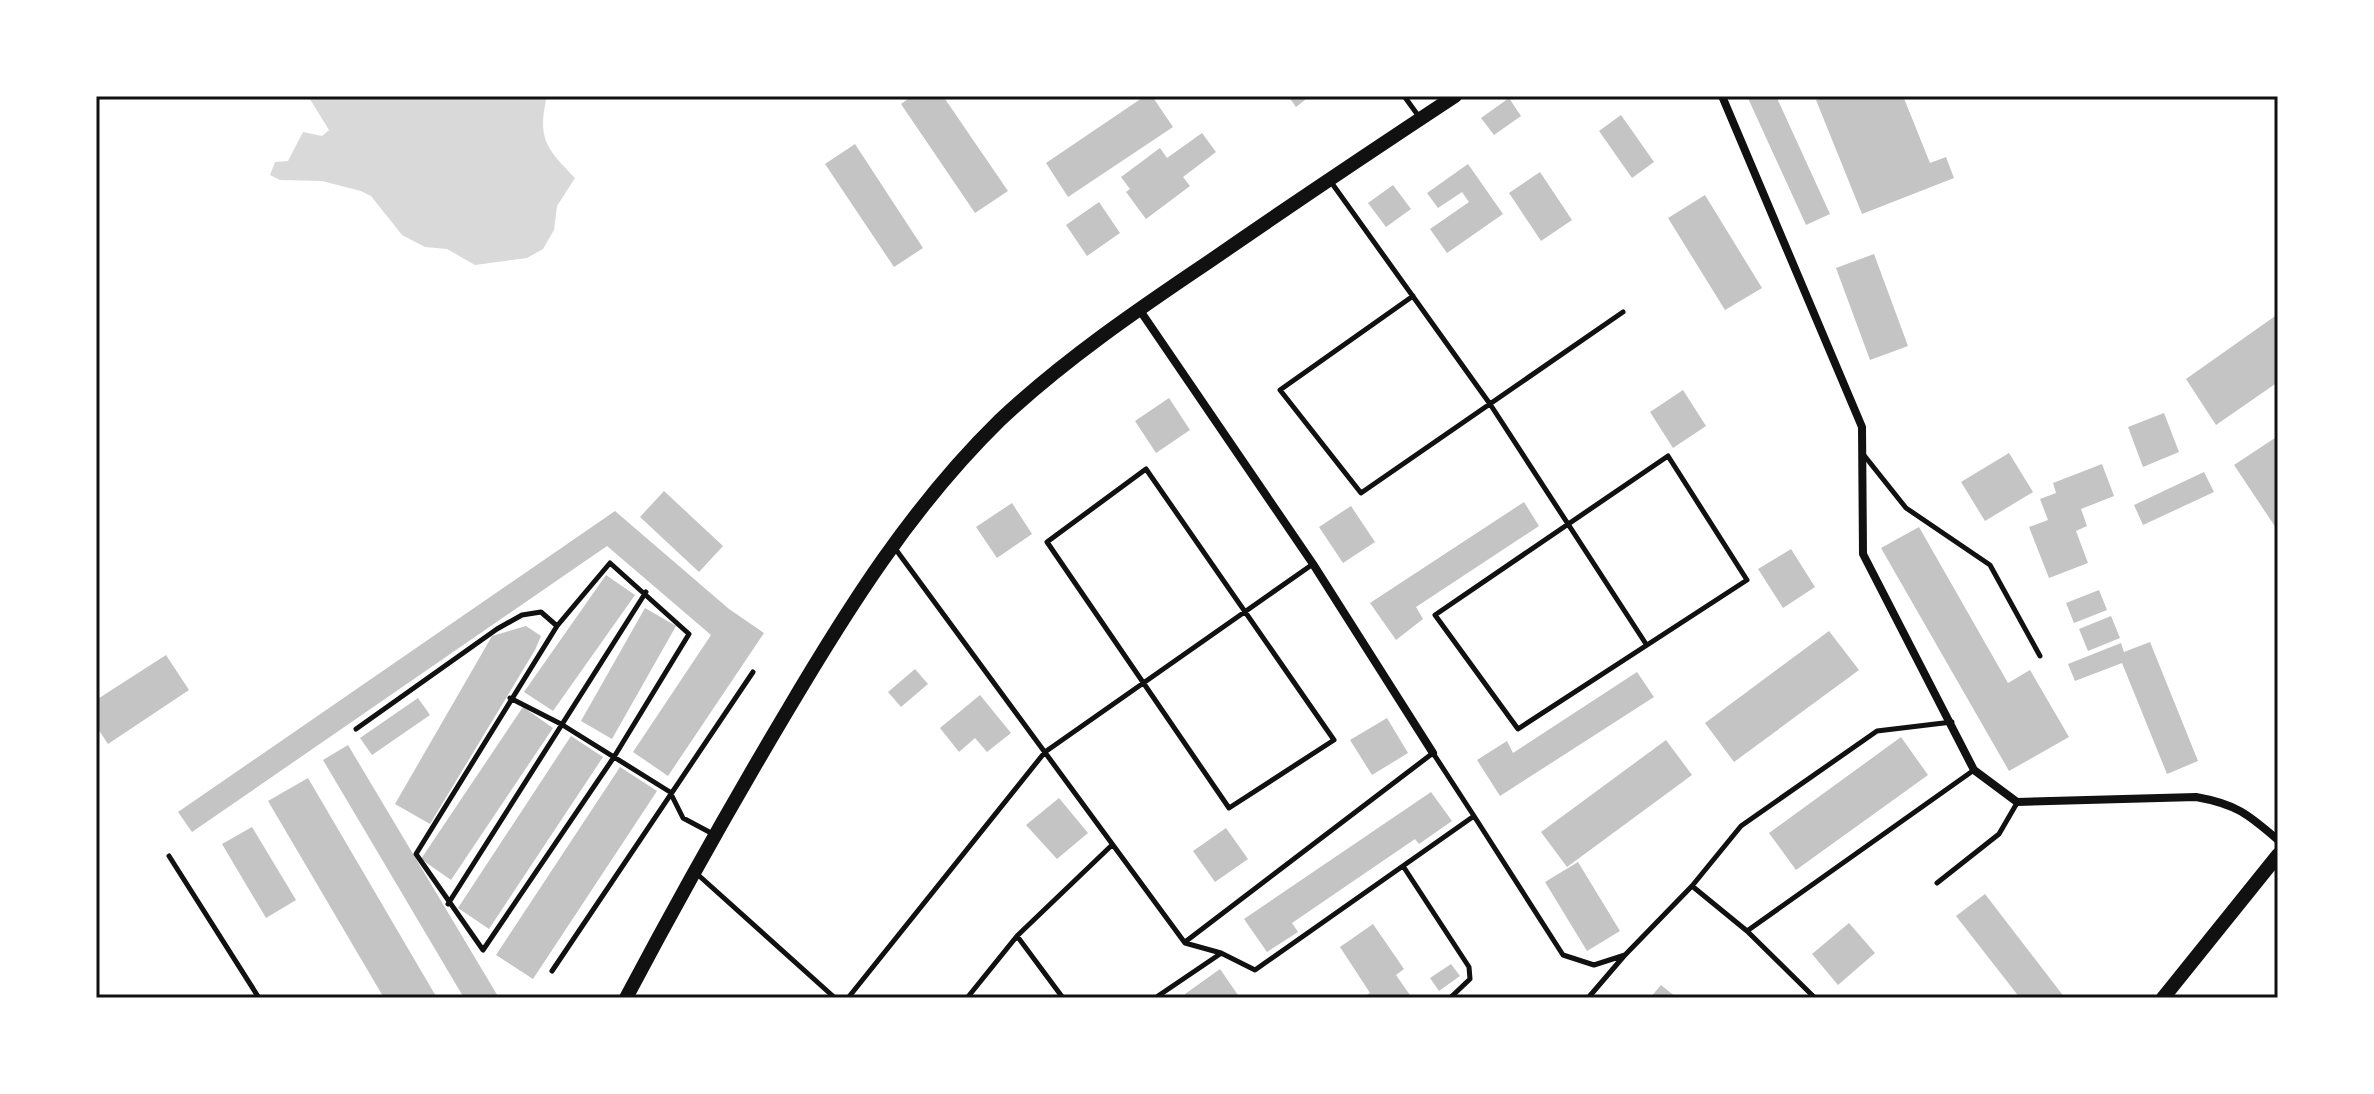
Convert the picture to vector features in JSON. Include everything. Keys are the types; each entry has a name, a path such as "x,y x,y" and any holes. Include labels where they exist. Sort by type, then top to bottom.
{"street":[{"path":"626,998 714,834 847,610 892,544 941,484 999,422 1047,378 1139,309 1455,96"},
{"path":"1722,96 1862,427 1863,554 1953,722 1974,770 2017,802 2196,797 2243,809 2278,840"},
{"path":"1139,309 1313,564 1433,753"},
{"path":"2163,998 2278,855"}],"lane":[{"path":"1404,96 1420,119"},
{"path":"1329,180 1490,404 1646,644"},
{"path":"1413,296 1280,390 1361,493 1623,312"},
{"path":"1862,453 1906,508 1990,565 2040,656"},
{"path":"1668,456 1747,580 1646,644 1518,729 1435,615 1567,522 1668,456"},
{"path":"1146,469 1334,740 1229,808 1142,681 1047,542 1146,469"},
{"path":"892,544 1185,943 1221,953 1255,970 1474,816"},
{"path":"610,563 646,592 689,634 614,757 483,950 416,854 557,626 610,563"},
{"path":"848,998 1045,752 1142,681 1313,564"},
{"path":"448,904 646,592"},
{"path":"356,729 497,629 522,615 541,612 557,626"},
{"path":"552,971 753,672"},
{"path":"510,698 561,724 670,792 683,818 714,834"},
{"path":"1588,998 1692,886 1741,826 1877,731 1953,722"},
{"path":"1185,943 1433,753 1563,955 1594,965 1625,955"},
{"path":"1747,931 1974,770"},
{"path":"1937,883 1999,834 2017,802"},
{"path":"967,998 1017,936 1112,845"},
{"path":"169,856 259,998"},
{"path":"1403,866 1469,967 1470,979 1450,998"},
{"path":"693,871 835,998"},
{"path":"1692,886 1747,931 1815,998"},
{"path":"1017,936 1063,998"},
{"path":"1160,998 1158,996 1221,953"}],"shaded area":[{"path":"308,96 547,96 543,123 546,142 575,178 557,206 554,230 543,249 527,258 475,265 447,249 425,247 402,235 371,196 361,191 322,181 280,180 270,175 275,162 288,161 303,132 322,136 329,130"}],"building":[{"path":"912,96 943,96 1008,191 975,213 901,104"},
{"path":"1145,96 1152,96 1173,127 1068,197 1046,163"},
{"path":"1288,96 1310,96 1296,107"},
{"path":"1747,96 1776,96 1830,214 1806,225"},
{"path":"1826,96 1903,96 1930,163 1946,157 1954,178 1862,214 1816,100"},
{"path":"1509,98 1521,116 1494,135 1481,118"},
{"path":"1621,115 1654,162 1632,178 1599,131"},
{"path":"1202,133 1216,152 1183,177 1190,186 1146,219 1126,192 1130,189 1121,177 1160,148 1167,158"},
{"path":"855,144 923,248 894,267 825,164"},
{"path":"1468,164 1503,214 1447,253 1430,229 1469,202 1462,192 1438,208 1427,193"},
{"path":"1540,172 1572,220 1541,241 1509,193"},
{"path":"1393,185 1411,209 1386,227 1368,203"},
{"path":"1705,195 1762,288 1725,310 1668,218"},
{"path":"1099,202 1120,233 1087,256 1066,225"},
{"path":"1874,254 1908,346 1870,360 1836,268"},
{"path":"2278,314 2278,382 2216,425 2186,379"},
{"path":"1683,390 1706,426 1673,448 1650,412"},
{"path":"1169,398 1190,430 1156,453 1135,421"},
{"path":"2164,413 2179,452 2143,467 2128,427"},
{"path":"2278,436 2278,531 2234,465"},
{"path":"2009,453 2033,492 1985,521 1961,482"},
{"path":"2102,464 2114,496 2081,509 2087,526 2076,531 2088,563 2049,578 2029,527 2048,520 2040,499 2056,493 2053,483"},
{"path":"2204,472 2214,492 2143,525 2134,505"},
{"path":"664,491 723,546 699,572 640,517"},
{"path":"1524,502 1539,526 1416,607 1423,619 1396,640 1370,603"},
{"path":"1012,503 1032,534 997,558 976,527"},
{"path":"1351,506 1375,542 1343,563 1319,527"},
{"path":"615,511 729,609 764,633 668,776 633,752 711,635 607,546 192,832 178,812"},
{"path":"1919,527 2008,683 2030,670 2069,737 2009,771 1881,548"},
{"path":"1791,549 1815,587 1783,608 1758,569"},
{"path":"606,575 635,595 553,711 524,692"},
{"path":"2099,590 2107,610 2074,623 2066,603"},
{"path":"645,608 676,626 612,739 581,721"},
{"path":"2111,616 2120,638 2088,651 2079,629"},
{"path":"526,626 541,636 535,650 430,824 395,804 492,636"},
{"path":"1829,631 1859,670 1734,762 1705,723"},
{"path":"2150,642 2198,761 2167,774 2122,663 2075,681 2068,664 2121,643 2124,652"},
{"path":"166,655 189,690 108,744 96,726 96,700"},
{"path":"915,669 928,684 901,707 888,692"},
{"path":"1637,672 1654,697 1500,796 1477,760 1507,741 1513,753"},
{"path":"980,695 1011,733 987,752 975,738 959,752 940,728"},
{"path":"418,698 430,715 372,755 360,738"},
{"path":"523,707 553,728 451,880 421,859"},
{"path":"1387,718 1408,753 1372,775 1350,740"},
{"path":"571,736 603,757 489,929 458,908"},
{"path":"1901,737 1928,775 1796,870 1769,833"},
{"path":"1666,740 1692,775 1567,867 1541,832"},
{"path":"348,745 499,998 464,998 323,760"},
{"path":"620,767 657,791 533,979 496,955"},
{"path":"308,778 437,998 384,998 268,801"},
{"path":"1431,792 1452,821 1419,844 1415,839 1292,923 1298,932 1267,952 1244,919"},
{"path":"1059,798 1088,833 1057,859 1026,825"},
{"path":"252,827 296,900 266,918 222,844"},
{"path":"1226,828 1248,859 1215,882 1193,851"},
{"path":"1578,862 1620,931 1587,951 1545,882"},
{"path":"1985,894 2065,998 2020,998 1956,916"},
{"path":"1849,923 1875,953 1838,985 1812,954"},
{"path":"1373,924 1404,969 1396,975 1412,998 1362,998 1370,993 1340,947"},
{"path":"1451,964 1460,976 1439,991 1430,978"},
{"path":"1220,969 1240,998 1187,998 1185,994"},
{"path":"1661,985 1677,998 1650,998"}]}
